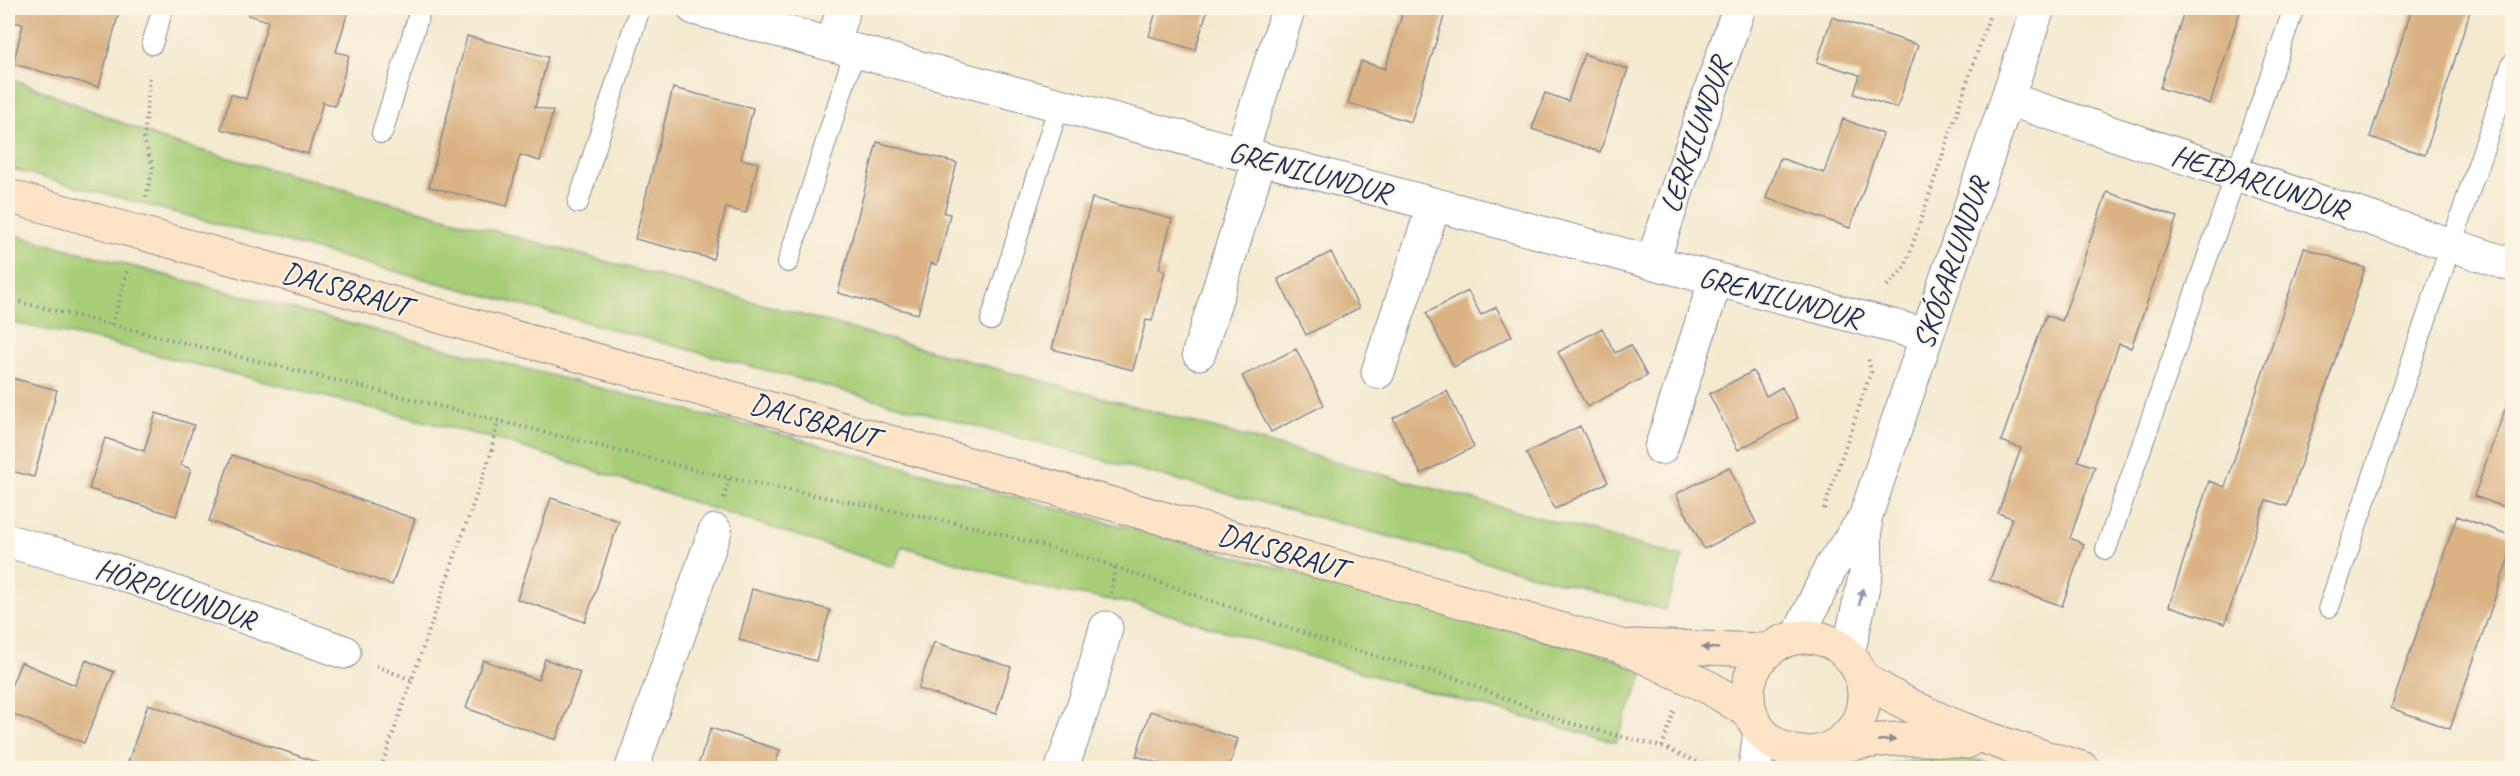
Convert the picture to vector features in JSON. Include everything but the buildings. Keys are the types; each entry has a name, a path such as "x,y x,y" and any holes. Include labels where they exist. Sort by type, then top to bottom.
{"street":[{"name":"GRENILUNDUR","path":"694,8 1926,335"},
{"path":"843,47 844,8"},
{"path":"1199,353 1289,8"},
{"name":"LERKILUNDUR","path":"1652,263 1739,8"},
{"name":"SKÓGARLUNDUR","path":"1798,637 1831,567 1865,519 2038,8"},
{"name":"HEIÐARLUNDUR","path":"2008,99 2512,265"},
{"name":"DALSBRAUT","path":"8,196 138,230 1621,646 1710,688 1755,722"},
{"path":"1378,372 1434,205"},
{"path":"1661,448 1716,279"},
{"name":"SKÓGARLUNDUR","path":"1855,666 1866,573 1865,519"},
{"path":"632,768 715,531"},
{"name":"HÖRPULUNDUR","path":"8,541 102,567 344,652"},
{"path":"1062,768 1088,693 1106,628"},
{"path":"1755,768 1755,722 1747,696 1750,679 1756,663 1768,650 1782,641 1798,637 1816,637 1833,643 1855,666 1914,708 2007,747 2082,768"},
{"name":"DALSBRAUT","path":"1621,646 1768,650"},
{"path":"1817,757 1844,739 1855,726 1862,711 1864,694 1855,666"},
{"path":"1755,722 1771,742 1785,750 1817,757 1861,741 1924,737 2007,747"}],"lane":[{"path":"152,44 163,8"},
{"path":"382,133 421,8"},
{"path":"578,203 640,8"},
{"path":"2106,549 2294,8"},
{"path":"788,262 843,47"},
{"path":"2329,607 2512,64"},
{"path":"991,320 1059,105"}],"path":[{"path":"1821,517 1871,372 1865,343 1878,295 1905,267 1992,8"},
{"path":"112,325 153,168 144,139 152,44"},
{"path":"8,299 729,478 980,528 1098,561 1347,648 1452,677 1562,721 1662,747 1712,768"},
{"path":"381,768 490,453 498,421"},
{"path":"1662,747 1685,677"}],"green space":[{"path":"8,77 167,141 1683,557 1665,610 8,168"},
{"path":"8,233 296,310 784,435 1646,667 1616,742 1415,688 1134,604 1047,589 902,546 894,567 503,441 101,341 8,322"},
{"path":"1956,756 2012,768 1877,768 1905,762"}]}
